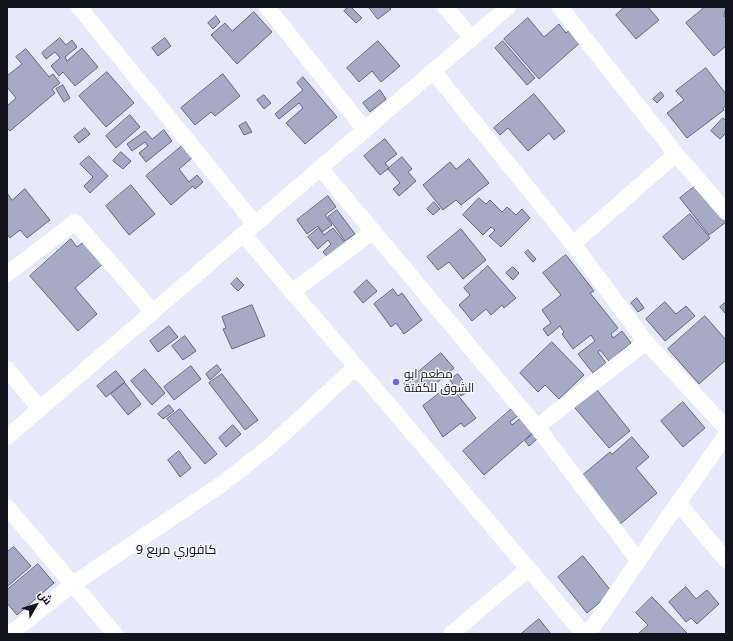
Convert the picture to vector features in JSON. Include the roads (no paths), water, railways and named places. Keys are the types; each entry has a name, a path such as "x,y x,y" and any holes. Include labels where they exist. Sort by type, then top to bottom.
{"street":[{"path":"79,7 249,229 292,292 584,634"},
{"path":"267,7 365,130"},
{"path":"445,7 472,38"},
{"path":"7,437 508,7"},
{"path":"560,7 676,154 726,212"},
{"path":"433,71 574,244 646,342 726,428"},
{"path":"574,244 676,154"},
{"path":"320,168 372,232 538,427 638,560"},
{"path":"7,274 75,222 153,312"},
{"path":"292,292 372,232"},
{"path":"538,427 646,342"},
{"path":"10,634 73,584 222,484 270,447 356,367"},
{"path":"7,369 40,409"},
{"path":"588,634 678,502 726,435"},
{"path":"678,502 726,560"},
{"path":"7,507 115,634"},
{"path":"451,634 528,569"}],"place":[{"name":"مطعم ابو الشوق للكفتة","path":"396,382"}],"district":[{"name":"كافوري مربع 9","path":"176,550"}]}
